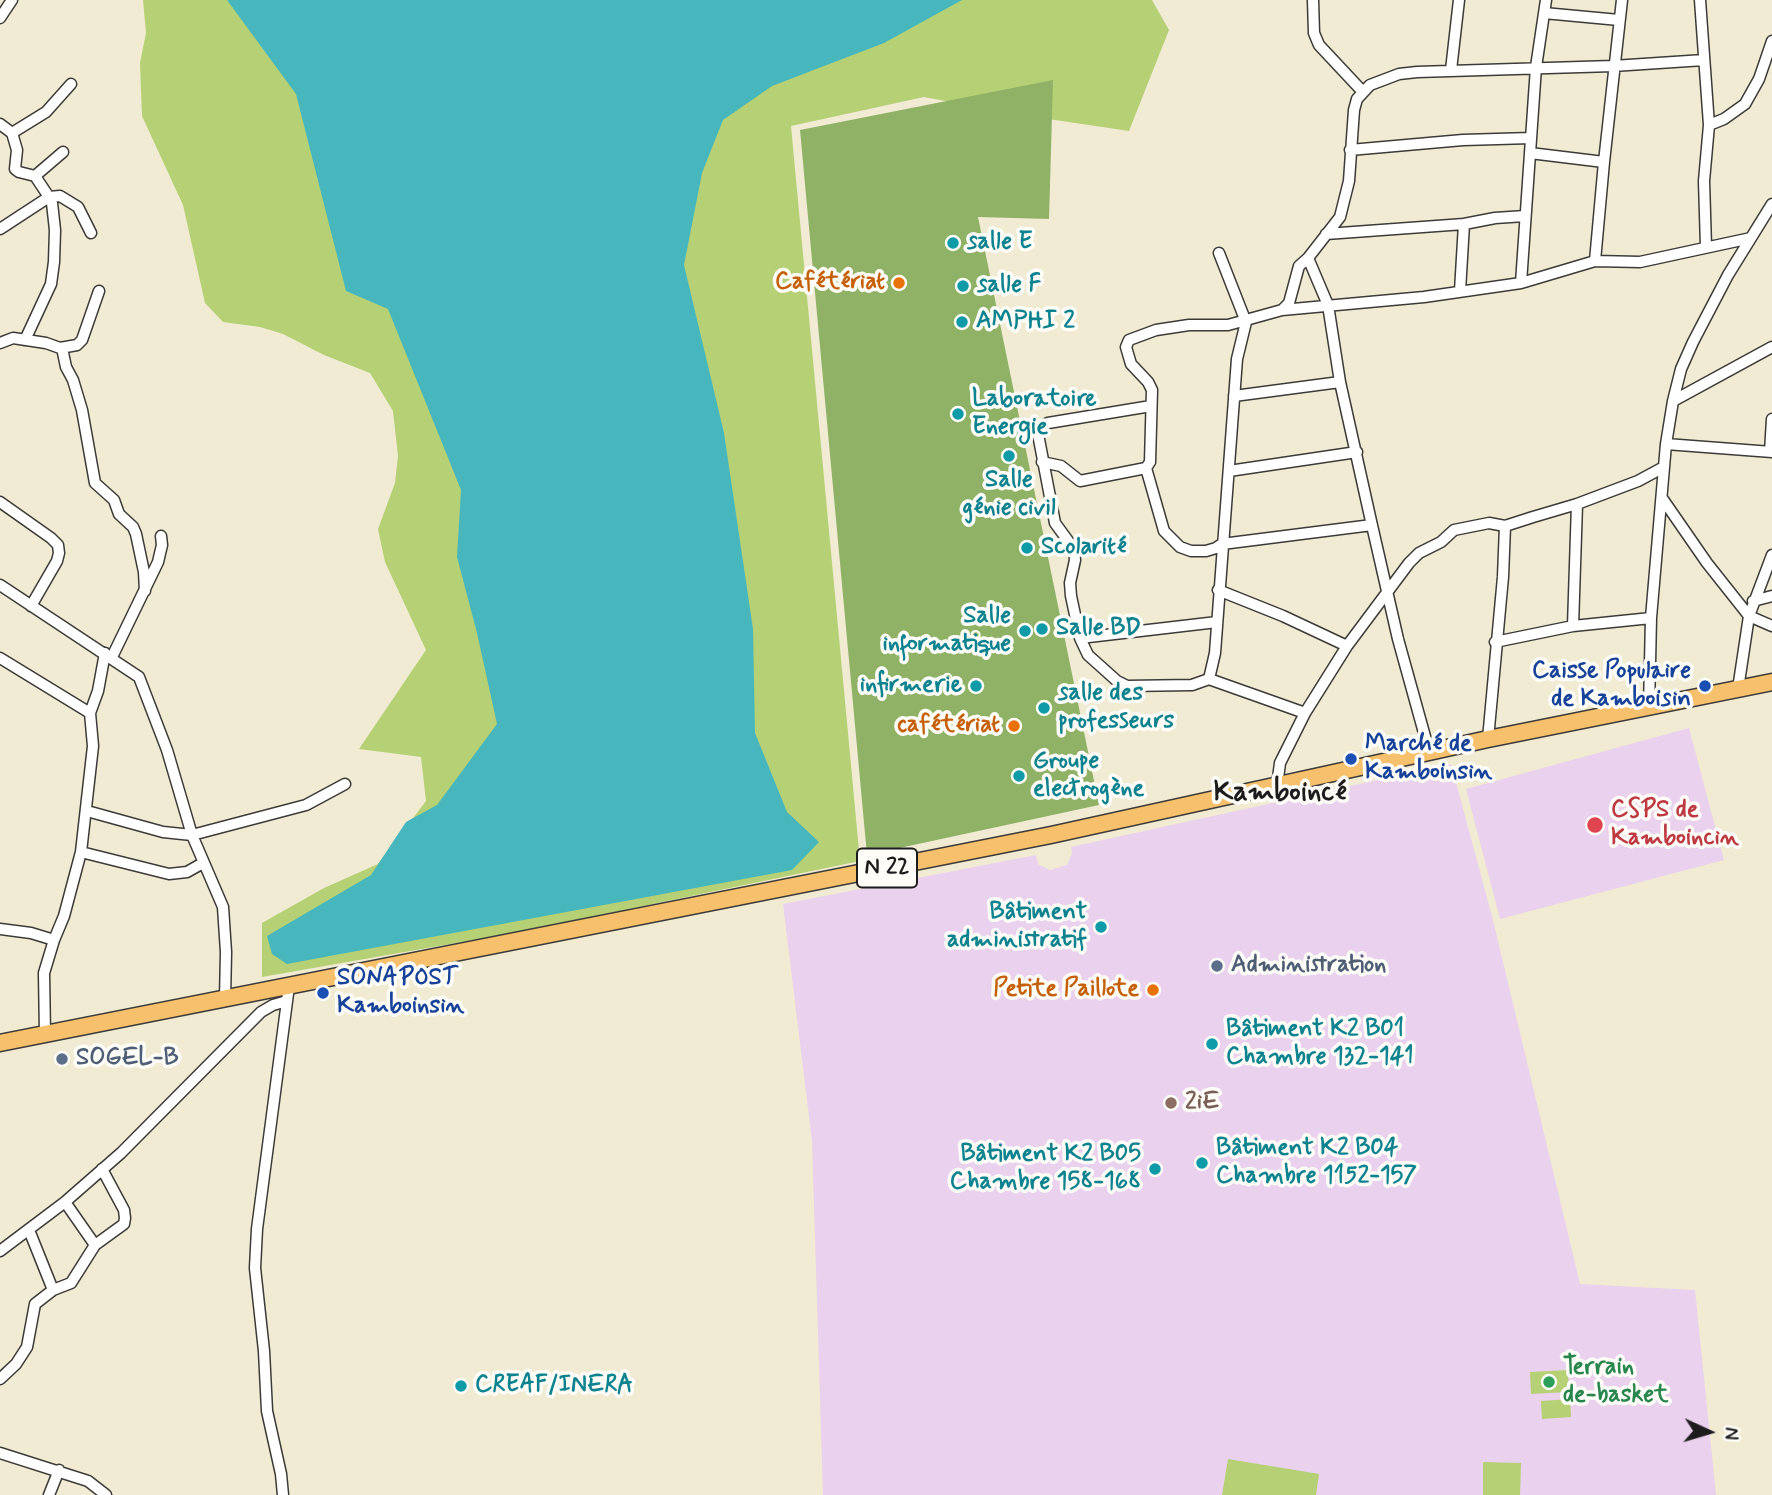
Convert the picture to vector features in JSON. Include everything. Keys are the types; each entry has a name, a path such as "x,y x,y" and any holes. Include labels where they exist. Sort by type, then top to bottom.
{"main road":[{"name":"N 22","path":"0,1043 225,999 288,994 1051,835 1488,738 1772,682"}],"street":[{"path":"0,18 12,0"},
{"path":"1313,0 1314,33 1319,45 1363,92"},
{"path":"1451,70 1459,0"},
{"path":"1521,283 1536,67 1546,0"},
{"path":"1595,261 1613,66 1622,0"},
{"path":"1700,0 1709,125 1704,181 1706,247"},
{"path":"1544,13 1619,20"},
{"path":"1709,125 1724,119 1745,104 1759,79 1772,41"},
{"path":"1282,310 1289,303 1296,272 1340,218 1345,200 1354,110 1363,92 1370,85 1399,74 1451,70 1613,66 1704,60"},
{"path":"12,133 46,112 71,84"},
{"path":"0,124 12,133 17,150 16,171 35,176 52,203 55,230 51,284 25,340"},
{"path":"1350,150 1463,140 1531,138"},
{"path":"35,176 63,152"},
{"path":"1530,153 1604,162"},
{"path":"0,229 49,197 60,196 74,203 91,233"},
{"path":"1649,708 1651,618 1666,444 1673,401 1681,369 1693,342 1728,275 1772,204"},
{"path":"1326,234 1525,216"},
{"path":"1460,290 1464,223"},
{"path":"1042,462 1061,466 1080,481 1146,468 1150,462 1151,386 1135,370 1126,346 1129,340 1167,327 1217,323 1228,325 1282,310 1424,297 1521,283 1595,261 1640,262 1751,238"},
{"path":"1209,678 1215,653 1237,359 1246,322 1219,253"},
{"path":"1308,258 1328,305 1340,382 1372,525 1398,639 1429,751"},
{"path":"0,343 9,338 62,348 77,345 82,340 99,291"},
{"path":"1673,401 1772,347"},
{"path":"62,348 82,410 95,482 114,500 120,514 133,527 144,572 145,591"},
{"path":"1234,396 1340,382"},
{"path":"1151,406 1048,423 1041,426 1038,433 1055,523 1074,549 1075,560 1070,583 1080,638 1088,655 1117,681 1127,685 1192,685 1209,678 1305,713"},
{"path":"1666,444 1771,452 1772,419"},
{"path":"1230,471 1357,452"},
{"path":"1277,786 1280,763 1305,713 1347,646 1419,554 1441,542 1454,530 1489,523 1505,526 1577,504 1638,481 1664,467"},
{"path":"1146,468 1164,531 1180,547 1191,551 1206,551 1222,544 1372,525"},
{"path":"1661,497 1707,563 1749,616 1772,626"},
{"path":"0,502 58,545 57,561 31,606"},
{"path":"1573,626 1577,504"},
{"path":"1488,738 1505,526"},
{"path":"45,1035 44,973 64,916 81,852 87,811 93,746 90,713 108,655 145,591 161,553 161,536"},
{"path":"1738,689 1749,616 1772,555"},
{"path":"0,585 139,677 167,750 192,835 223,907 225,999"},
{"path":"1218,590 1347,646"},
{"path":"1753,601 1772,596"},
{"path":"1495,642 1573,626 1651,618"},
{"path":"1080,638 1217,622"},
{"path":"0,658 90,713"},
{"path":"87,811 163,832 192,835 306,805 345,784"},
{"path":"81,852 169,874 187,872 203,863"},
{"path":"0,929 31,933 54,940"},
{"path":"0,1251 65,1202 141,1135 261,1012 288,994"},
{"path":"283,1495 267,1411 255,1268 257,1229 288,994"},
{"path":"0,1379 16,1364 27,1347 35,1304 52,1290 71,1283 95,1245 124,1224 124,1210 102,1169"},
{"path":"65,1202 95,1245"},
{"path":"29,1230 52,1290"},
{"path":"0,1453 88,1481 106,1495"},
{"path":"49,1495 59,1470"}],"shaded area":[{"name":"CSPS de Kamboincin","path":"1689,728 1724,860 1500,919 1466,789"},
{"name":"2iE","path":"1451,764 1493,920 1580,1284 1695,1290 1716,1495 823,1495 812,1141 783,904 1036,855 1038,864 1050,870 1067,865 1072,853 1071,847"}],"green space":[{"path":"143,0 1152,0 1169,30 1129,131 924,97 791,126 860,861 513,933 262,977 262,923 324,888 378,864 426,801 421,757 359,749 426,650 385,562 378,529 395,483 398,456 393,411 370,373 324,355 283,334 260,327 223,322 205,303 183,205 142,116 140,63 146,33"},
{"path":"1053,80 1049,219 978,217 1099,805 867,855 800,130"},
{"name":"Terrain de-basket","path":"1568,1370 1569,1392 1531,1394 1530,1372"},
{"path":"1570,1399 1571,1417 1542,1419 1541,1401"},
{"path":"1228,1459 1319,1474 1316,1495 1222,1495"},
{"path":"1483,1462 1521,1463 1520,1495 1483,1495"}],"water":[{"path":"227,0 962,0 884,43 772,86 723,120 702,173 684,265 724,433 753,629 755,733 787,812 819,842 792,870 287,964 272,954 267,936 371,875 406,822 437,805 497,724 457,557 461,490 388,309 346,291 296,94"}],"place":[{"name":"salle E","path":"953,243"},
{"name":"Cafétériat","path":"899,283"},
{"name":"salle F","path":"963,286"},
{"name":"AMPHI 2","path":"962,322"},
{"name":"Laboratoire Energie","path":"958,414"},
{"name":"Salle génie civil","path":"1009,456"},
{"name":"Scolarité","path":"1027,548"},
{"name":"Salle BD","path":"1042,629"},
{"name":"Salle informatique","path":"1025,631"},
{"name":"infirmerie","path":"976,686"},
{"name":"Caisse Populaire de Kamboisin","path":"1705,686"},
{"name":"salle des professeurs","path":"1044,708"},
{"name":"cafétériat","path":"1014,726"},
{"name":"Marché de Kamboinsin","path":"1351,759"},
{"name":"Groupe electrogène","path":"1019,776"},
{"name":"CSPS de Kamboincin","path":"1595,825"},
{"name":"Bâtiment administratif","path":"1101,927"},
{"name":"Administration","path":"1217,966"},
{"name":"Petite Paillote","path":"1153,990"},
{"name":"SONAPOST Kamboinsin","path":"323,993"},
{"name":"Bâtiment K2 B01 Chambre 132-141","path":"1212,1044"},
{"name":"SOGEL-B","path":"62,1059"},
{"name":"2iE","path":"1171,1103"},
{"name":"Bâtiment K2 B04 Chambre 1152-157","path":"1202,1163"},
{"name":"Bâtiment K2 B05 Chambre 158-168","path":"1155,1169"},
{"name":"Terrain de-basket","path":"1549,1382"},
{"name":"CREAF/INERA","path":"461,1386"}],"district":[{"name":"Kamboincé","path":"1280,794"}]}
